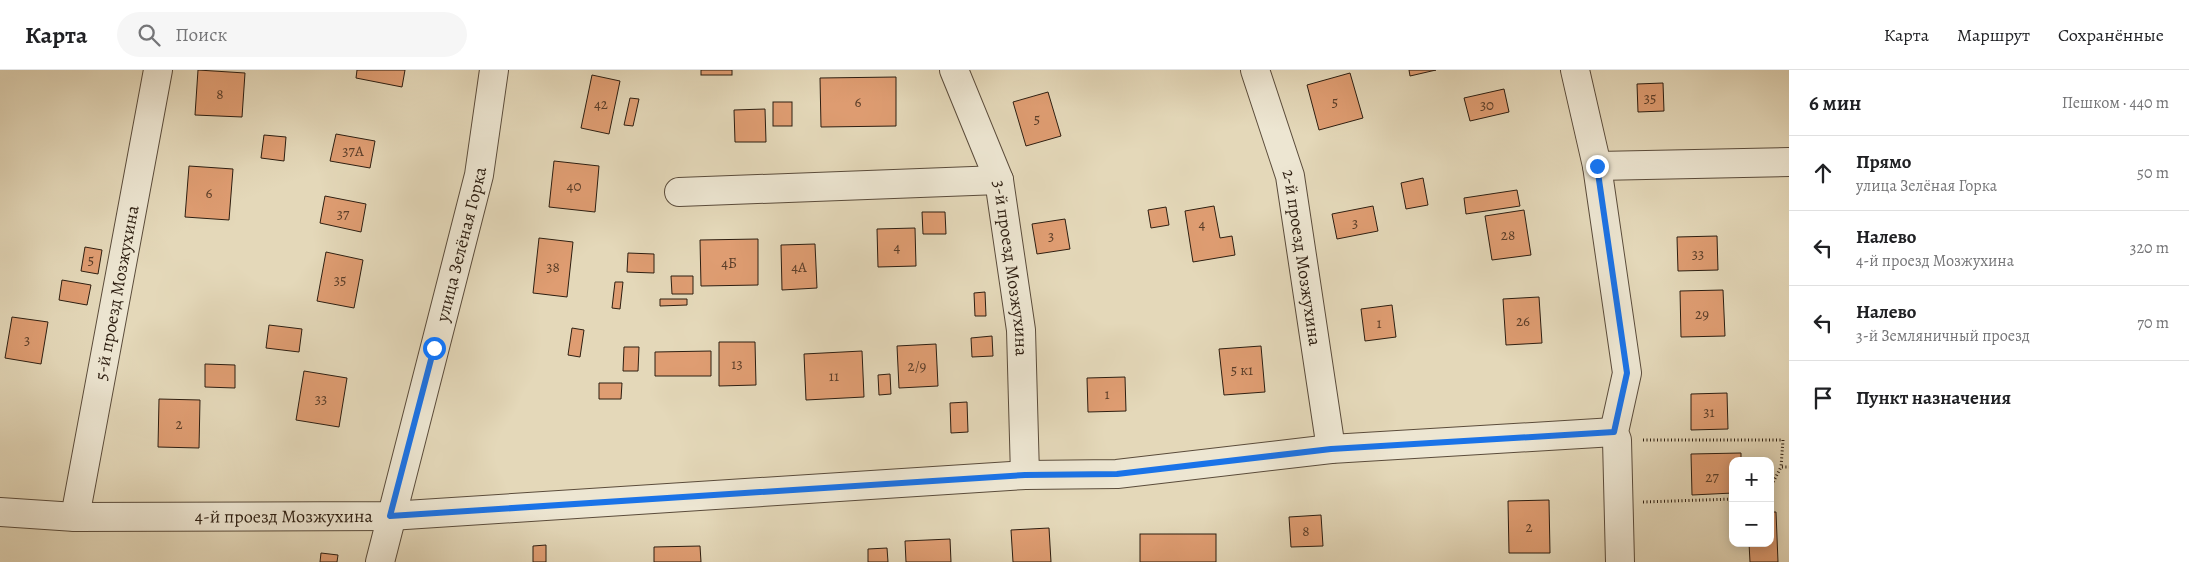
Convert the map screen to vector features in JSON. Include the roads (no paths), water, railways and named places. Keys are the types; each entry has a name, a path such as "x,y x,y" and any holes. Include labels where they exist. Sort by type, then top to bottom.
{"street":[{"name":"5-й проезд Мозжухина","path":"75,517 158,70"},
{"name":"улица Зелёная Горка","path":"380,562 390,516 479,175 494,70"},
{"name":"3-й проезд Мозжухина","path":"954,70 1000,180 1021,330 1025,475"},
{"name":"2-й проезд Мозжухина","path":"1255,70 1290,176 1331,449"},
{"path":"1574,70 1597,166 1627,373 1616,436 1620,562"},
{"path":"1597,166 1789,162"},
{"path":"679,192 1000,180"},
{"name":"4-й проезд Мозжухина","path":"0,512 75,517 390,516 1025,475 1117,474 1331,449 1616,436"}]}
